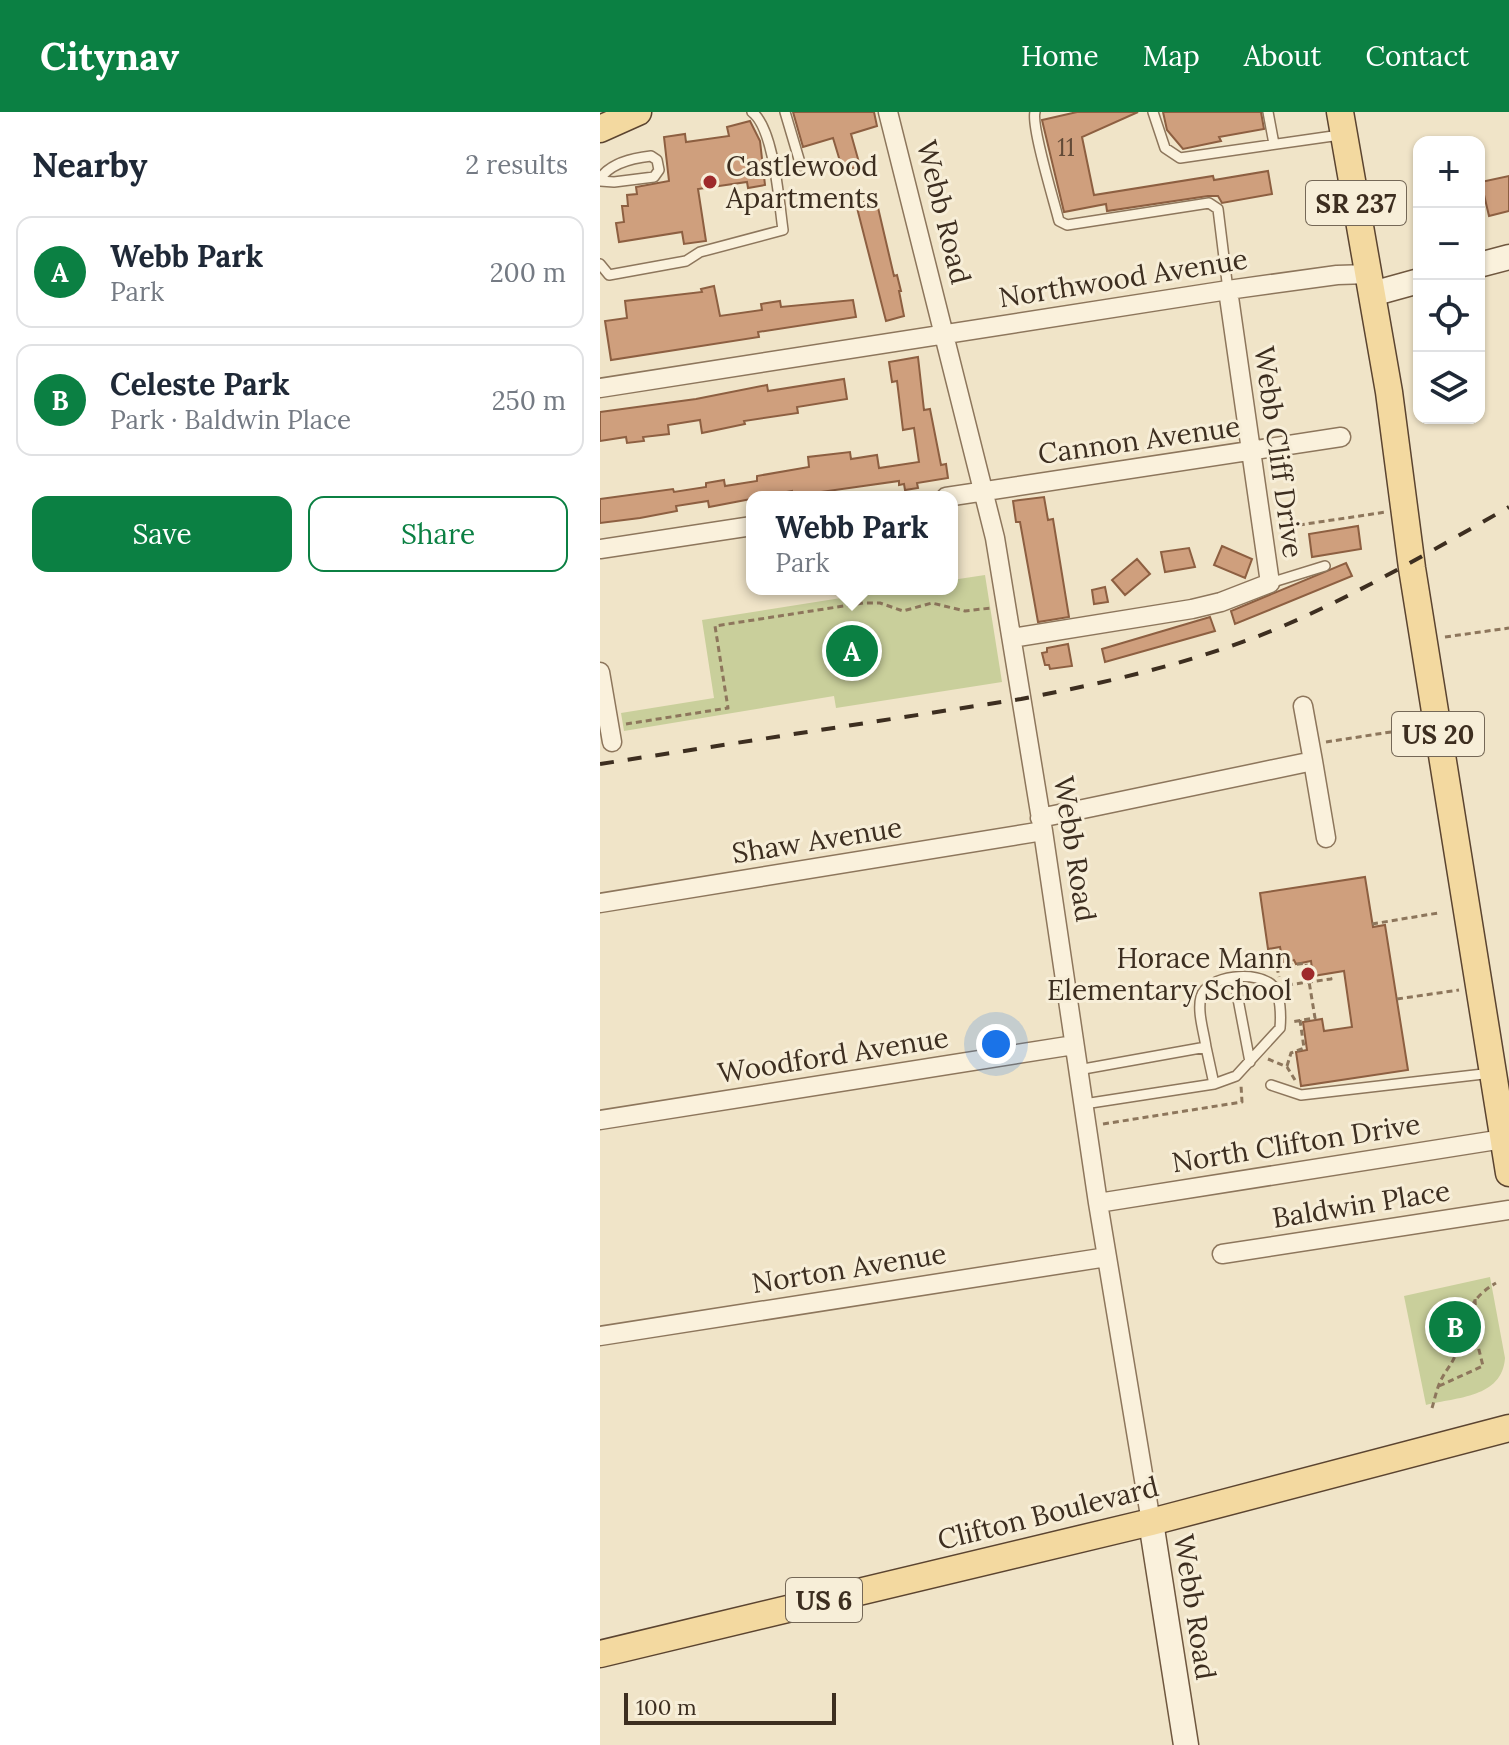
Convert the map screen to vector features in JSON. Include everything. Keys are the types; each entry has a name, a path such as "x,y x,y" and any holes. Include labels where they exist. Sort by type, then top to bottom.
{"main road":[{"path":"600,129 638,112"},
{"name":"SR 237","path":"1342,123 1371,284"},
{"name":"US 20","path":"1371,284 1412,568 1479,987 1498,1075 1509,1173"},
{"name":"Clifton Boulevard","path":"600,1654 1151,1522 1509,1428"}],"street":[{"name":"Webb Road","path":"888,112 984,491 1007,605 1098,1203 1186,1745"},
{"path":"1485,263 1509,257"},
{"name":"Northwood Avenue","path":"600,388 1337,275 1371,284"},
{"path":"1371,284 1413,281"},
{"name":"Webb Cliff Drive","path":"1012,638 1192,609 1221,602 1270,583 1228,290"},
{"name":"Cannon Avenue","path":"958,495 1341,437"},
{"path":"600,549 746,527"},
{"path":"600,672 616,734"},
{"path":"1303,706 1326,838"},
{"name":"Shaw Avenue","path":"600,903 1042,825 1312,752"},
{"name":"Woodford Avenue","path":"600,1120 1074,1045"},
{"name":"North Clifton Drive","path":"1098,1203 1503,1139"},
{"name":"Baldwin Place","path":"1222,1254 1509,1210"},
{"name":"Norton Avenue","path":"600,1336 1107,1257"}],"lane":[{"path":"600,264 609,275 686,261 700,252 783,230 767,136 752,112"},
{"path":"785,112 801,166"},
{"name":"Webb Cliff Drive","path":"1035,112 1033,118 1059,221 1067,225 1209,203 1218,209 1228,290"},
{"path":"1153,112 1165,148 1180,158 1274,144 1342,123"},
{"path":"1268,112 1274,144"},
{"path":"645,156 657,160 659,170 654,177 622,182 600,180 609,169 621,164 645,156"},
{"path":"1270,583 1325,566"},
{"path":"1084,1104 1214,1084 1236,1076 1280,1028 1276,991 1271,984 1257,977 1244,975 1215,983 1201,999 1214,1084"},
{"path":"1234,978 1250,1062"},
{"path":"1078,1070 1206,1047"},
{"path":"1271,1085 1301,1095 1498,1075"}],"path":[{"path":"1262,531 1386,512"},
{"path":"616,734 728,708 715,626 873,602 903,611 932,603 965,611 1007,605"},
{"path":"720,625 722,634"},
{"path":"1445,637 1509,628"},
{"path":"1312,752 1410,729"},
{"path":"1372,924 1438,913"},
{"path":"1277,967 1306,963 1315,1018 1289,1022"},
{"path":"1283,985 1331,979 1330,976"},
{"path":"1397,999 1479,987"},
{"path":"1287,1067 1291,1053 1304,1048 1300,1020"},
{"path":"1267,1059 1287,1067 1297,1084"},
{"path":"1432,1408 1438,1387 1455,1357 1464,1319 1475,1299 1496,1283"},
{"path":"1438,1387 1464,1373 1479,1370 1482,1364 1477,1342 1475,1299"},
{"path":"1482,1364 1488,1363"}],"green space":[{"path":"985,575 1002,682 836,708 834,696 624,731 621,713 714,698 702,620 860,595 958,595 958,579"},
{"path":"1490,1277 1505,1358 1502,1371 1496,1381 1476,1394 1426,1405 1404,1296"}],"building":[{"path":"793,112 874,112 877,126 851,134 860,166 843,171 833,138 803,147"},
{"path":"1077,112 1138,112 1082,137 1094,195 1213,176 1214,180 1268,171 1272,194 1222,203 1218,196 1208,196 1107,211 1106,204 1064,212 1042,120"},
{"path":"1163,112 1261,112 1264,129 1219,137 1221,141 1183,149 1167,130"},
{"name":"Castlewood Apartments","path":"750,121 760,141 765,185 748,188 747,182 698,189 706,241 684,244 682,232 619,242 616,223 624,222 622,206 628,206 627,195 637,194 636,187 669,181 664,137 685,134 686,142 729,136 727,127"},
{"path":"1509,176 1509,211 1489,216 1485,181"},
{"path":"876,199 894,276 897,275 901,291 904,316 886,321 856,204"},
{"path":"714,286 720,316 762,310 761,304 780,301 781,307 853,300 856,317 758,332 759,337 611,360 605,321 627,318 625,301 702,292 701,289"},
{"path":"918,357 924,410 930,409 941,465 946,464 948,478 917,483 918,488 905,490 904,484 899,485 899,481 828,491 746,491 746,500 709,507 708,501 676,506 677,511 600,523 600,499 673,489 674,492 706,487 706,483 724,480 725,486 757,481 757,476 809,467 808,457 850,452 851,459 877,455 879,468 919,462 914,428 903,430 897,381 892,382 889,362"},
{"path":"844,379 847,399 797,407 798,413 744,421 745,424 702,433 700,420 668,425 669,434 643,437 644,441 627,443 626,437 600,441 600,412 696,399 767,385 768,391"},
{"path":"1044,497 1048,520 1053,519 1069,617 1038,622 1020,522 1016,522 1013,501"},
{"path":"1358,526 1361,549 1312,557 1309,534"},
{"path":"1222,546 1252,559 1245,578 1214,565"},
{"path":"1189,548 1195,567 1165,572 1161,552"},
{"path":"1137,559 1150,574 1125,595 1112,580"},
{"path":"1346,563 1352,576 1235,624 1231,611"},
{"path":"1105,587 1108,602 1094,604 1092,590"},
{"path":"1210,617 1215,631 1105,662 1102,649"},
{"path":"1068,644 1072,666 1050,669 1049,665 1045,665 1042,653 1047,652 1047,648"},
{"path":"1365,877 1373,927 1385,925 1408,1070 1301,1086 1296,1052 1307,1050 1303,1022 1322,1019 1324,1031 1352,1027 1344,971 1313,976 1311,961 1296,964 1294,960 1283,962 1280,947 1268,949 1260,893"}],"railway":[{"path":"600,764 1021,699 1185,661 1281,627 1340,600 1509,507"}],"place":[{"name":"Castlewood Apartments","path":"710,182"},
{"name":"Webb Park","path":"852,651"},
{"name":"Horace Mann Elementary School","path":"1308,974"},
{"name":"Celeste Park","path":"1455,1327"}]}
